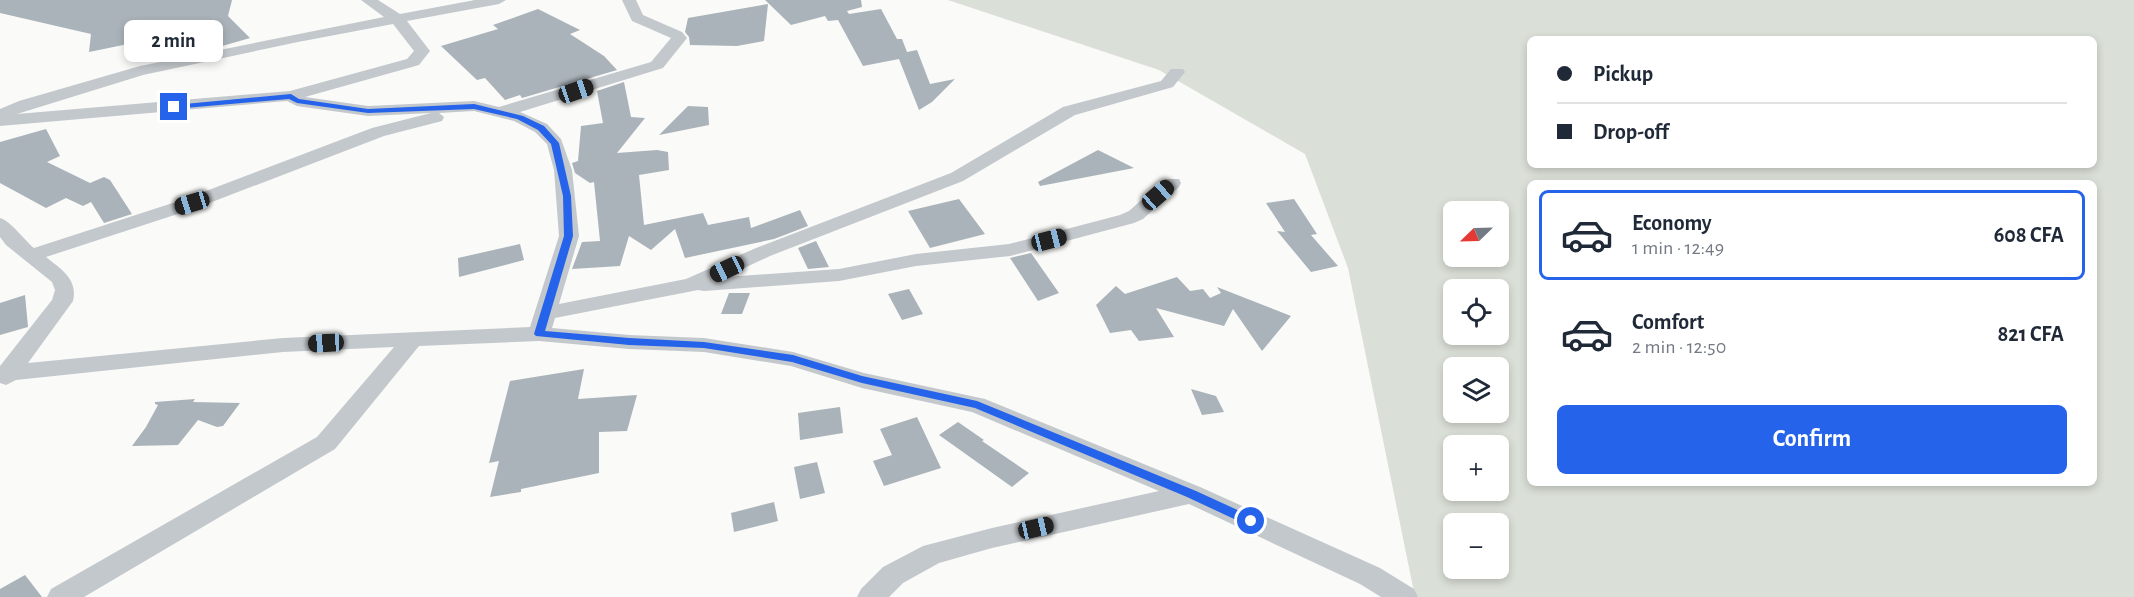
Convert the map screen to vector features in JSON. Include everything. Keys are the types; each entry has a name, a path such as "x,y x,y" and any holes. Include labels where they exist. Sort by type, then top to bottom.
{"street":[{"path":"0,121 291,96 400,66 418,58 422,51 396,18 368,0"},
{"path":"0,115 25,105 140,71 396,18 499,0"},
{"path":"500,112 657,65 679,38 677,35 637,18 629,0"},
{"path":"691,285 763,252 957,177 1069,111 1167,84 1177,72"},
{"path":"291,96 297,101 368,111 474,106 520,117 541,128 555,143 563,170 569,236 542,323"},
{"path":"33,255 192,203 378,132 474,106"},
{"path":"4,376 283,345 413,339 542,323 642,293 691,285 838,275 916,260 1010,250 1127,219 1136,215 1172,183"},
{"path":"0,224 13,241 61,279 65,290 62,301 4,376"},
{"path":"542,323 629,342 704,345 793,359 862,380 977,405 1191,494 1370,576 1404,597"},
{"path":"61,597 280,472 326,443 413,339"},
{"path":"871,597 893,575 933,554 992,538 1191,494"}],"shaded area":[{"path":"948,0 2134,0 2134,597 1415,597 1348,268 1305,154 1159,70"}],"building":[{"path":"0,0 232,0 228,16 250,38 205,51 173,28 129,39 133,43 89,52 91,34 0,13"},
{"path":"765,0 861,0 862,7 847,11 849,14 881,9 897,39 902,39 907,52 917,50 930,84 955,79 932,102 919,110 899,59 863,66 838,20 828,21 825,16 791,25"},
{"path":"768,4 764,41 737,46 690,45 689,37 685,32 688,18"},
{"path":"538,9 580,30 570,34 604,56 617,70 522,98 520,95 505,100 485,78 477,80 441,46 498,29 493,25"},
{"path":"624,82 631,117 645,118 617,153 657,150 668,152 669,170 639,175 644,225 703,213 708,225 749,217 751,228 800,210 808,226 774,239 685,258 675,229 651,250 629,236 620,266 572,269 582,242 600,241 594,182 590,183 575,173 572,163 578,161 581,126 603,123 597,91"},
{"path":"688,106 708,107 709,125 659,135"},
{"path":"46,129 60,156 47,162 90,183 104,177 110,180 132,214 104,223 91,202 83,206 66,198 46,208 0,183 0,142"},
{"path":"1098,150 1134,168 1040,186 1038,182"},
{"path":"959,199 985,234 930,248 908,211"},
{"path":"1294,199 1317,234 1311,235 1338,266 1311,272 1277,231 1285,232 1266,203"},
{"path":"816,241 829,267 808,269 798,248"},
{"path":"520,244 524,260 459,277 458,258"},
{"path":"1031,253 1059,293 1038,301 1010,258"},
{"path":"1177,277 1190,291 1203,289 1210,298 1221,293 1217,287 1291,316 1262,351 1233,309 1224,326 1156,308 1174,337 1139,341 1131,330 1110,333 1096,305 1116,286 1125,294"},
{"path":"909,289 923,314 902,320 888,294"},
{"path":"729,293 750,293 742,314 721,314"},
{"path":"25,295 28,327 0,335 0,303"},
{"path":"584,369 578,399 637,395 627,431 599,432 599,473 490,497 499,461 489,463 510,381"},
{"path":"1191,389 1216,396 1224,412 1202,415"},
{"path":"195,399 193,402 240,403 223,426 217,427 198,420 178,445 132,446 158,405 155,402"},
{"path":"840,407 843,433 800,440 798,413"},
{"path":"917,417 941,468 884,486 873,461 892,455 880,429"},
{"path":"958,422 1029,473 1012,487 939,435"},
{"path":"817,462 825,493 800,499 794,467"},
{"path":"774,502 778,521 734,532 731,513"},
{"path":"25,575 42,597 0,597 0,589"}],"route":[{"path":"174,107 291,96 297,101 322,106 368,111 474,106 520,117 541,128 555,143 563,170 567,196 569,236 539,334 629,342 704,345 793,359 862,380 977,405 1251,521"}]}
